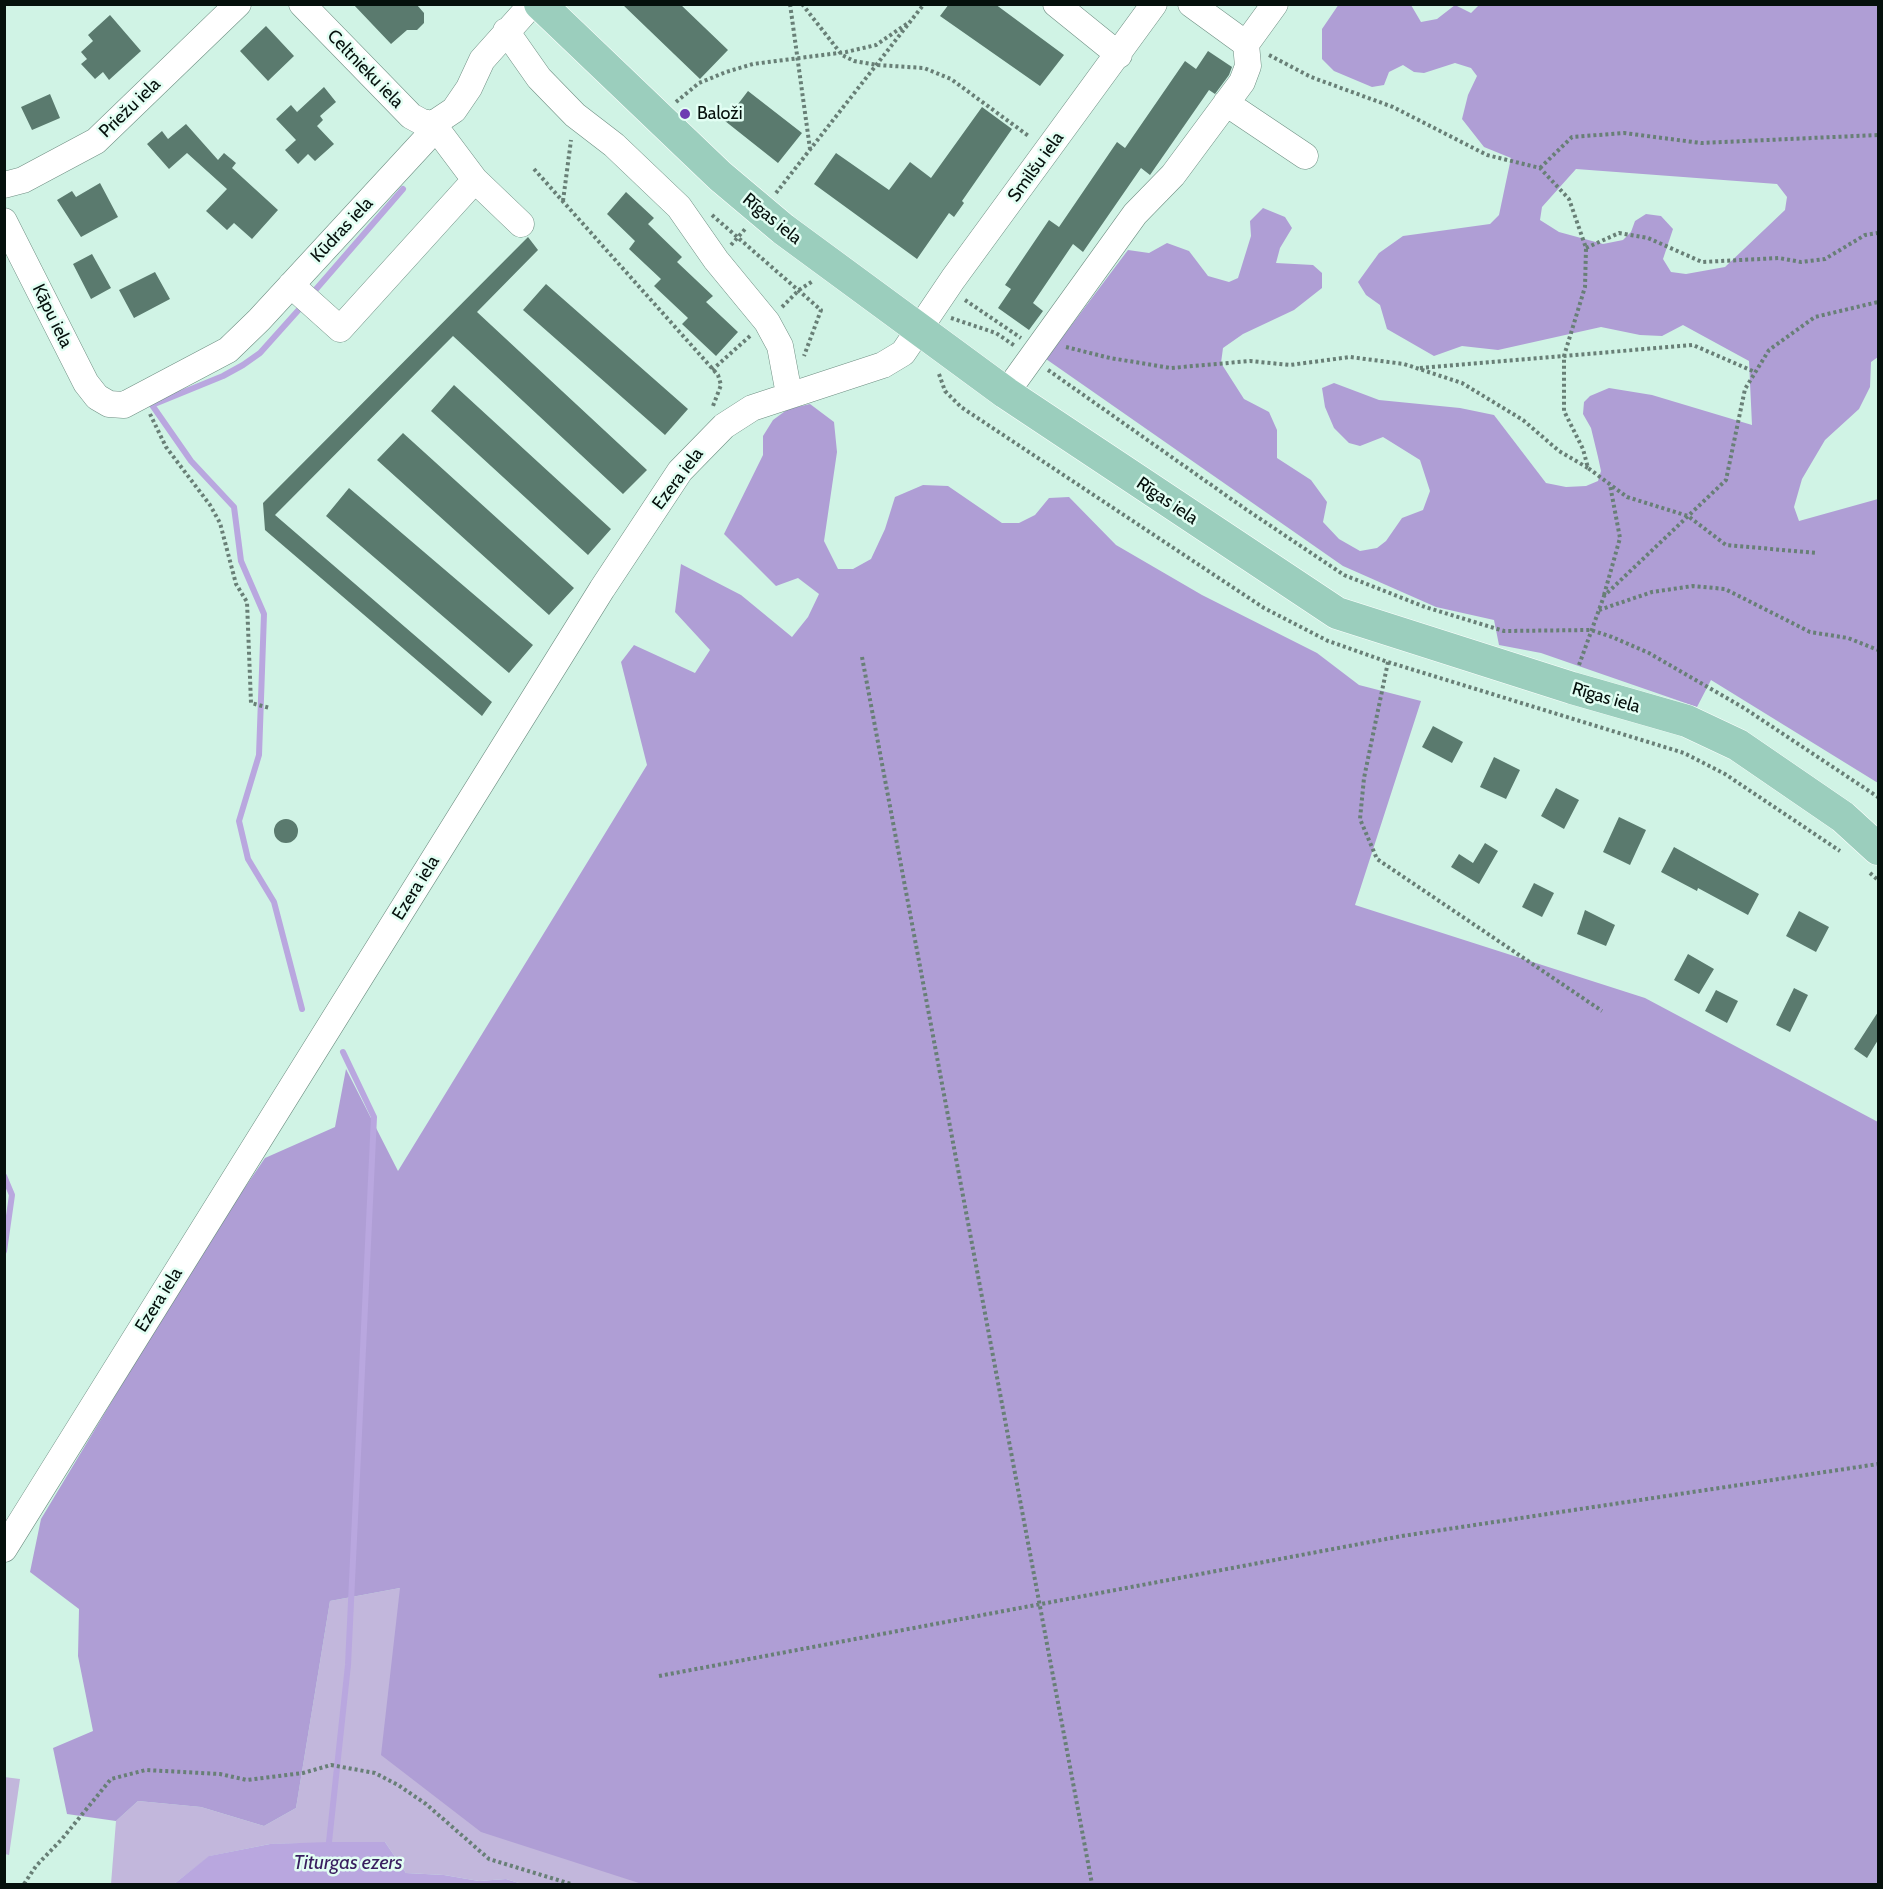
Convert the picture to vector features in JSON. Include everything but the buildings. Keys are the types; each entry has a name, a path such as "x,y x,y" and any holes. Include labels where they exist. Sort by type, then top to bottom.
{"main road":[{"name":"Rīgas iela","path":"540,4 742,195 933,308 1006,393 1337,613 1687,722 1738,745 1843,817 1878,849"}],"street":[{"name":"Priežu iela","path":"4,185 23,180 96,141 238,4"},
{"name":"Celtnieku iela","path":"302,4 411,116 422,123 433,124"},
{"name":"Kūdras iela","path":"109,404 124,405 228,350 425,140 433,124 454,110 469,88 482,60 532,4"},
{"path":"1056,4 1119,55"},
{"name":"Smilšu iela","path":"933,308 1154,4"},
{"path":"1191,4 1246,44"},
{"path":"1006,393 1136,214 1173,175 1242,82 1248,66 1246,44 1275,4"},
{"path":"506,31 539,78 575,115 614,146 679,207 716,260 767,322 780,346 789,394"},
{"path":"1226,103 1305,156"},
{"path":"433,124 475,180 521,224"},
{"path":"291,285 340,330 475,180"},
{"name":"Kāpu iela","path":"4,221 86,383 97,397 109,404"},
{"name":"Ezera iela","path":"4,1549 602,590 680,471 724,426 752,408 883,365 903,353 933,308"}],"path":[{"path":"790,4 810,151"},
{"path":"802,4 840,52 854,61 924,68 951,78 1047,151"},
{"path":"777,192 924,4"},
{"path":"674,104 699,83 726,72 753,64 876,45 911,21"},
{"path":"1246,44 1311,77 1393,108 1487,155 1540,168 1569,199 1586,248 1585,287 1564,356 1564,411 1583,448 1588,468"},
{"path":"667,97 680,109"},
{"path":"562,202 575,115"},
{"path":"1540,168 1572,137 1624,133 1701,143 1878,135"},
{"path":"534,170 718,375 720,391 709,413"},
{"path":"768,185 786,199"},
{"path":"1586,248 1618,233 1648,238 1702,262 1779,258 1801,262 1826,259 1864,235 1878,233"},
{"path":"1604,596 1726,480 1745,389 1769,350 1815,317 1878,302"},
{"path":"933,308 1036,349 1171,368 1250,361 1290,365 1350,357 1416,368 1462,383 1523,420 1559,451 1588,468 1626,497 1688,516 1726,544 1817,553"},
{"path":"933,308 946,316 1036,349 1244,508 1344,575 1425,607 1504,631 1591,630 1649,653 1744,708 1878,796"},
{"path":"1416,368 1693,345 1755,372"},
{"path":"142,396 166,447 210,505 220,523 236,584 247,602 251,703 270,708"},
{"path":"1572,688 1604,596 1620,538 1610,485"},
{"path":"1598,610 1652,592 1693,586 1725,589 1810,632 1848,638 1878,650"},
{"path":"862,657 1092,1884"},
{"path":"1388,662 1364,778 1360,819 1377,859 1602,1011"},
{"path":"659,1676 1402,1536 1878,1464"},
{"path":"24,1884 36,1866 62,1839 111,1779 146,1770 220,1774 247,1780 303,1773 331,1765 375,1773 398,1785 426,1804 489,1859 571,1884"}],"shaded area":[{"path":"1339,4 1411,5 1421,22 1437,19 1455,5 1471,13 1480,4 1878,5 1878,357 1871,362 1870,387 1859,409 1825,440 1802,479 1794,507 1799,521 1878,499 1878,783 1711,680 1697,707 1541,653 1499,645 1494,620 1436,607 1343,566 1046,359 1128,250 1149,253 1167,243 1189,251 1208,276 1229,282 1238,278 1251,236 1250,221 1263,208 1285,217 1292,228 1280,248 1276,263 1313,265 1322,273 1322,288 1294,310 1243,334 1223,348 1221,363 1244,399 1269,412 1277,430 1277,458 1311,480 1327,502 1323,522 1339,539 1360,551 1377,548 1386,541 1402,518 1423,510 1430,491 1420,460 1383,437 1360,446 1349,443 1334,428 1325,407 1322,388 1334,383 1379,400 1460,408 1494,415 1546,483 1566,487 1586,486 1598,481 1601,471 1591,428 1583,414 1584,402 1590,396 1609,388 1652,395 1752,425 1749,361 1683,325 1662,336 1640,335 1601,327 1498,350 1462,346 1434,356 1387,329 1380,305 1366,295 1358,282 1379,253 1403,236 1490,224 1499,215 1511,158 1484,147 1462,119 1468,95 1477,76 1471,68 1455,63 1424,73 1414,72 1403,65 1389,72 1384,85 1372,87 1334,71 1322,59 1322,29","holes":["1576,169 1777,184 1787,197 1785,210 1725,267 1686,274 1671,272 1663,259 1673,229 1661,216 1646,214 1635,221 1631,232 1623,240 1603,244 1559,232 1540,220 1542,207"]},
{"path":"810,404 834,422 837,452 824,541 838,569 853,569 871,559 885,529 895,497 923,485 948,486 1002,523 1019,523 1035,515 1049,498 1069,497 1116,545 1202,595 1317,653 1359,685 1421,701 1355,905 1645,998 1878,1122 1878,1884 642,1884 481,1832 381,1755 400,1588 330,1601 296,1808 264,1826 201,1807 138,1801 116,1821 67,1814 53,1748 93,1731 78,1656 79,1609 30,1572 41,1519 207,1243 265,1158 335,1127 346,1069 398,1171 647,765 621,662 634,645 695,673 710,650 675,612 681,564 741,595 792,637 808,617 819,594 798,578 776,586 724,534 763,455 763,436 773,420 788,409"},
{"path":"400,1588 642,1884 522,1884 506,1879 479,1881 444,1875 406,1873 385,1842 270,1844 210,1856 174,1884 111,1884 116,1821 138,1801 201,1807 264,1826 296,1808 330,1601"},
{"path":"4,1777 20,1779 9,1855 5,1854"}],"water":[{"name":"Titurgas ezers","path":"385,1842 406,1873 444,1875 479,1881 506,1879 522,1884 174,1884 209,1856 270,1844"}],"waterway":[{"path":"311,295 403,189"},
{"path":"302,1009 274,902 248,859 239,821 259,755 264,614 241,561 234,507 191,461 152,405 223,376 243,365 260,353 303,305"},
{"path":"329,1842 348,1665 374,1117 343,1052"},
{"path":"4,1176 12,1195 4,1251"}],"place":[{"name":"Baloži","path":"685,114"}]}
